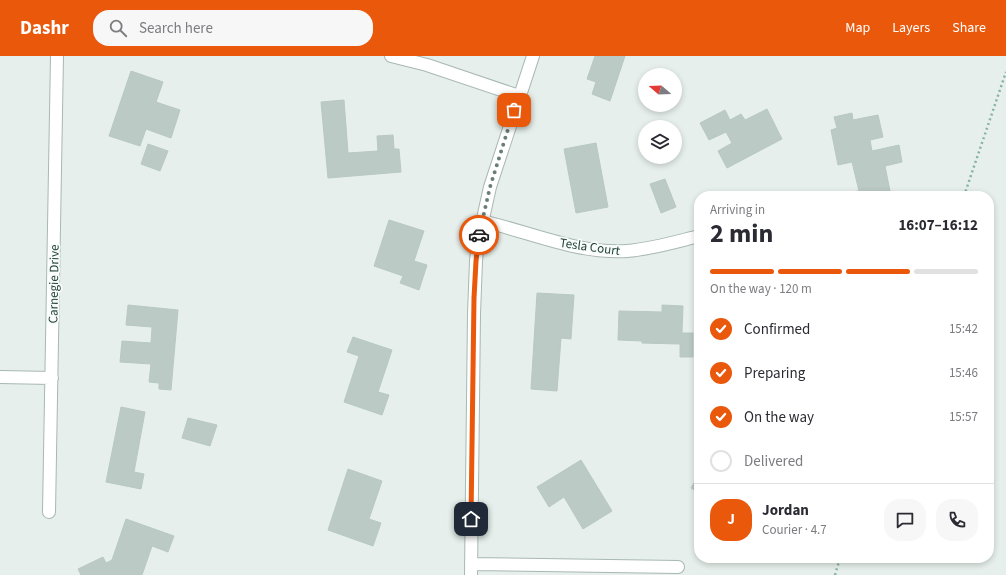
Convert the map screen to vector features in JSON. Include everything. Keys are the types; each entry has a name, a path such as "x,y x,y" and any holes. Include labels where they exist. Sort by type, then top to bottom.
{"street":[{"name":"Carnegie Drive","path":"49,512 57,56"},
{"path":"391,56 427,65 519,96"},
{"path":"533,56 493,175 482,221 476,261 474,291 471,569 678,567"},
{"name":"Tesla Court","path":"482,221 569,245 610,251 646,249 694,237"},
{"path":"0,377 52,378"}],"path":[{"path":"966,191 1006,72"},
{"path":"835,575 839,563"}],"building":[{"path":"595,56 625,56 610,101 592,94 596,82 587,79"},
{"path":"131,71 163,82 156,102 180,110 171,138 146,129 140,146 109,136"},
{"path":"344,100 348,153 378,151 377,136 393,135 394,149 399,149 401,172 328,178 321,102"},
{"path":"767,109 782,139 727,168 718,151 732,143 726,132 709,140 700,123 725,110 730,120 741,114 745,120"},
{"path":"852,113 853,120 878,115 883,137 870,140 872,151 899,145 902,162 885,166 890,191 859,191 852,162 838,165 831,130 837,128 834,117"},
{"path":"596,143 608,207 576,213 564,149"},
{"path":"148,144 168,151 160,171 141,164"},
{"path":"665,179 676,207 661,213 650,184"},
{"path":"389,220 424,231 414,261 427,265 419,290 400,283 403,276 374,266"},
{"path":"537,293 574,295 571,339 561,338 557,391 531,389"},
{"path":"128,305 178,310 171,390 159,389 159,383 149,382 151,364 120,362 122,341 151,343 152,327 126,325"},
{"path":"662,305 683,306 682,333 693,333 693,357 680,357 680,344 642,343 642,341 618,340 619,311 662,312"},
{"path":"353,337 392,350 378,392 389,395 382,415 344,402 359,356 347,352"},
{"path":"121,407 145,412 134,472 144,474 141,489 106,482"},
{"path":"188,418 217,425 210,446 182,438"},
{"path":"581,460 612,511 583,529 564,497 549,507 537,487"},
{"path":"348,469 382,481 369,519 381,523 373,546 328,530"},
{"path":"694,483 694,490 691,488"},
{"path":"126,519 174,536 168,552 152,546 142,575 81,575 78,569 103,557 106,563 112,560"}],"way so far":[{"path":"479,235 490,187 514,110"}],"route":[{"path":"471,519 474,298 479,235"}]}
